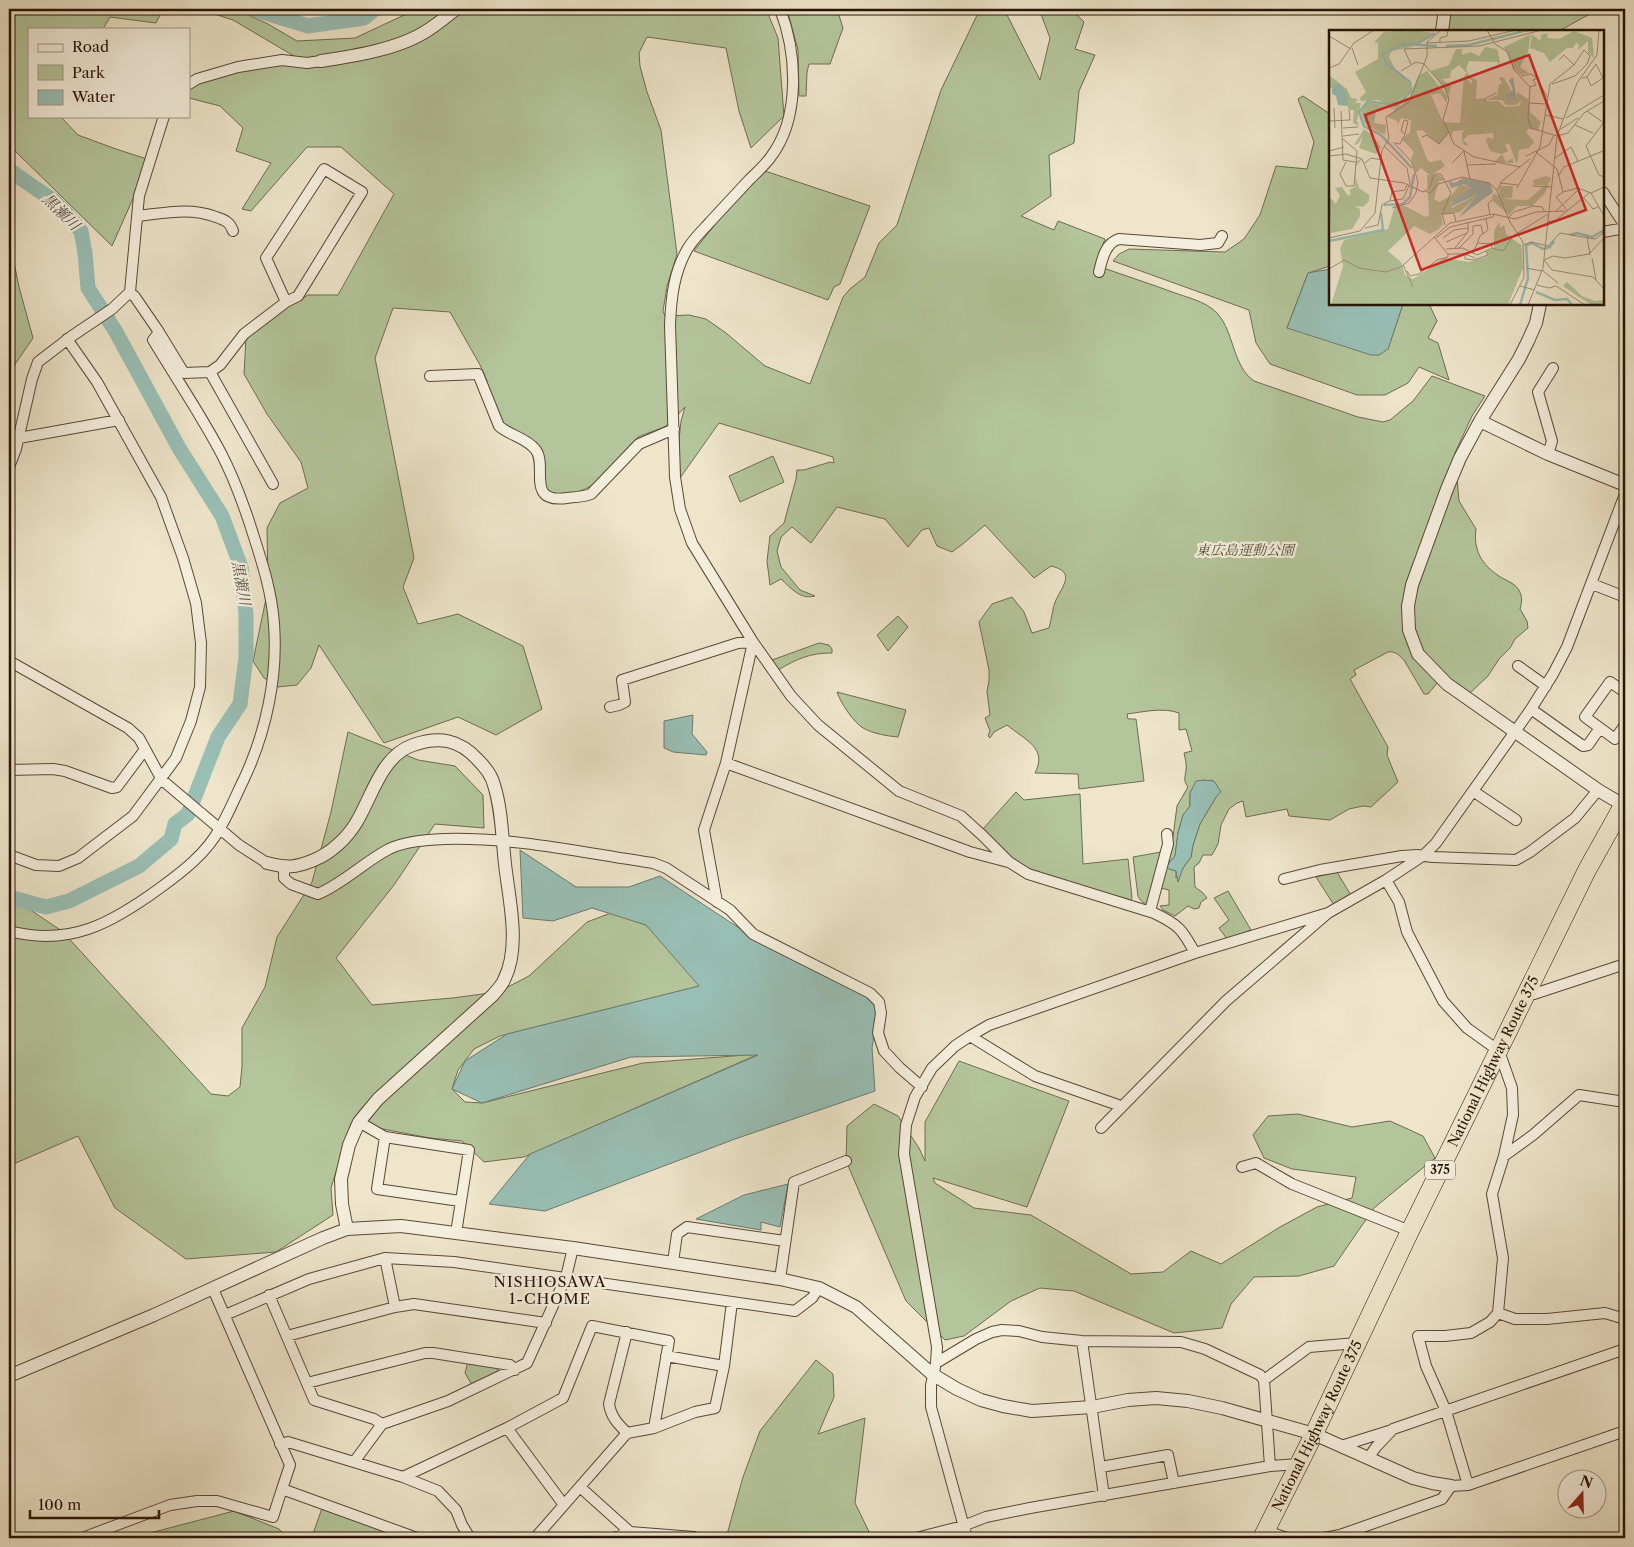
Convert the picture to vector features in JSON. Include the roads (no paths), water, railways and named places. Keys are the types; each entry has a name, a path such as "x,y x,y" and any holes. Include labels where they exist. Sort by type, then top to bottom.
{"highway":[{"name":"National Highway Route 375","path":"1264,1535 1587,870 1624,804"}],"street":[{"path":"190,84 238,67 282,60 307,63 360,55 396,45 427,31 456,9"},
{"path":"780,9 786,26 793,68 792,97 785,132 770,158 705,227 688,248 679,268 671,300 670,325 675,477 680,509 692,544 753,642 791,696 818,725 899,791 961,816 1009,862 1028,874 1150,911 1173,922 1185,934 1195,953"},
{"path":"1442,30 1445,9"},
{"path":"9,468 11,453 19,438 34,369 38,362 69,337 112,309 128,294 139,196 163,118"},
{"path":"128,294 135,297 184,373 210,372 220,365 244,334 286,302 298,296 362,192 324,169 266,258 286,302"},
{"path":"1604,194 1625,227 1604,232"},
{"path":"138,216 186,210 200,211 226,220 234,231"},
{"path":"1099,272 1102,259 1109,245 1114,240 1200,245 1218,243 1222,236"},
{"path":"1540,305 1536,322 1519,359 1480,421 1460,458 1420,560 1410,596 1409,630 1418,654 1438,676 1598,790 1624,804"},
{"path":"9,931 32,937 81,932 105,923 126,912 166,883 202,852 218,828 252,761 267,716 274,667 274,624 265,572 244,504 222,454 153,340 159,332"},
{"path":"9,855 36,865 59,866 78,858 133,816 162,780 176,758 191,721 200,687 201,643 196,602 183,558 161,497 119,420 69,337"},
{"path":"1548,454 1552,441 1538,392 1553,368"},
{"path":"210,372 273,484"},
{"path":"430,376 478,374 499,426 537,451 539,456 540,483 543,491 549,497 557,500 590,494 639,444 674,429"},
{"path":"19,438 119,420"},
{"path":"1480,421 1548,454 1625,485"},
{"path":"1101,1128 1226,1001 1328,913 1386,880 1424,855 1436,843 1531,709 1568,647 1625,494"},
{"path":"1592,584 1625,597"},
{"path":"610,708 625,702 622,680 738,643 753,642"},
{"path":"717,902 704,830 726,763 753,642"},
{"path":"9,661 128,728 142,743 162,780 239,845 267,863 284,867 299,866 322,857 338,844 355,824 384,770 396,756 412,746 434,740 453,742 469,750 484,765 494,785 503,841 513,934 509,968 504,982 482,1005 378,1099 360,1122 349,1145 341,1178 342,1204 347,1229"},
{"path":"1518,666 1546,686"},
{"path":"1625,692 1610,682 1585,718 1615,739 1625,725"},
{"path":"1531,709 1583,746 1588,744 1600,728"},
{"path":"9,770 53,769 65,771 112,788 117,787 144,752"},
{"path":"726,763 970,852 1009,862"},
{"path":"1284,879 1320,870 1402,856 1424,855 1433,857 1516,860 1530,852 1575,818 1598,790"},
{"path":"1473,791 1516,820"},
{"path":"1150,911 1168,844 1167,834"},
{"path":"284,867 284,878 290,884 318,894 332,888 389,849 418,840 472,838 503,841 653,863 666,868 730,910 753,934 870,993 879,1002 882,1013 878,1033 884,1051 922,1087"},
{"path":"1386,880 1399,902 1407,932 1443,1001 1468,1028 1498,1051 1512,1088 1513,1115 1504,1156 1492,1194 1503,1258 1498,1313 1490,1322 1471,1333 1445,1336 1418,1336 1426,1366 1446,1411 1468,1485"},
{"path":"967,1538 931,1407 931,1385 937,1347 904,1154 906,1125 915,1097 932,1068 955,1046 989,1025 1195,953 1328,913"},
{"path":"1528,992 1534,994 1625,964"},
{"path":"970,1036 1035,1076 1118,1104 1122,1108"},
{"path":"1504,1156 1533,1135 1579,1095 1625,1102"},
{"path":"360,1122 385,1137 469,1150 456,1232"},
{"path":"385,1137 377,1190 460,1201"},
{"path":"780,1278 794,1182 846,1161"},
{"path":"1242,1168 1256,1163 1292,1184 1410,1231"},
{"path":"9,1376 213,1289 347,1229 400,1226 573,1248 780,1278 819,1288 856,1307 934,1369 957,1390 981,1400 1032,1411 1092,1407 1128,1400 1156,1398 1188,1401 1222,1408 1314,1434 1413,1478 1432,1483 1451,1486 1468,1485 1625,1431"},
{"path":"673,1262 677,1234 687,1227 785,1241"},
{"path":"354,1462 382,1424 448,1401 527,1363 566,1278 573,1248"},
{"path":"225,1315 309,1278 385,1258 454,1262 795,1311 812,1298 819,1288"},
{"path":"385,1258 395,1308"},
{"path":"82,1538 170,1505 197,1501 217,1501 273,1516 290,1465 213,1289"},
{"path":"270,1295 314,1400 374,1419 382,1424"},
{"path":"535,1538 627,1433 654,1428 695,1412 715,1408 724,1366 732,1302"},
{"path":"287,1336 414,1304 546,1323"},
{"path":"1498,1313 1515,1319 1547,1319 1606,1313 1625,1319"},
{"path":"403,1477 507,1428 563,1398 592,1326 669,1340 654,1428"},
{"path":"934,1369 976,1340 992,1332 1002,1330 1019,1330 1042,1337 1082,1341 1181,1342 1205,1350 1260,1375 1264,1380 1270,1466"},
{"path":"626,1332 609,1404 610,1412 615,1422 627,1433"},
{"path":"1082,1341 1104,1496"},
{"path":"1264,1380 1309,1347 1357,1343"},
{"path":"1341,1446 1625,1350"},
{"path":"307,1383 425,1353 510,1365 515,1370"},
{"path":"666,1356 724,1366"},
{"path":"507,1428 564,1505"},
{"path":"1369,1457 1393,1429"},
{"path":"280,1444 288,1442 403,1477 438,1490 456,1510 470,1538"},
{"path":"1101,1467 1168,1455 1174,1483"},
{"path":"916,1538 963,1526 986,1517 1270,1466 1299,1464"},
{"path":"1324,1538 1442,1499 1451,1486"},
{"path":"580,1487 630,1532 694,1538"},
{"path":"282,1489 417,1538"},
{"path":"614,1538 622,1535 627,1529"},
{"path":"1264,1535 1287,1538"}],"water":[{"path":"1329,269 1329,305 1403,305 1388,349 1379,355 1371,355 1287,328 1308,273"},
{"path":"693,715 692,734 707,752 706,755 673,752 664,748 664,721"},
{"path":"1196,781 1214,781 1221,792 1200,824 1191,857 1183,868 1178,882 1176,871 1167,867 1175,856 1183,815 1190,806 1190,793"},
{"path":"520,850 576,887 629,887 660,876 771,949 879,1002 872,1048 875,1091 735,1139 545,1211 489,1204 530,1154 758,1055 631,1057 482,1103 452,1089 465,1061 507,1034 699,986 646,925 592,908 553,921 523,918"},
{"path":"788,1184 780,1227 761,1222 761,1230 696,1219 744,1195"}],"waterway":[{"name":"黒瀬川","path":"253,9 308,26 364,18 375,9"},
{"name":"黒瀬川","path":"9,170 54,201 81,231 88,288 116,332 179,448 222,516 241,567 246,614 246,657 240,704 218,737 188,814 175,824 171,839 139,866 69,901 46,907 9,897"}],"district":[{"name":"NISHIOSAWA 1-CHOME","path":"550,1290"}],"park label":[{"name":"東広島運動公園","path":"1245,550"}]}
